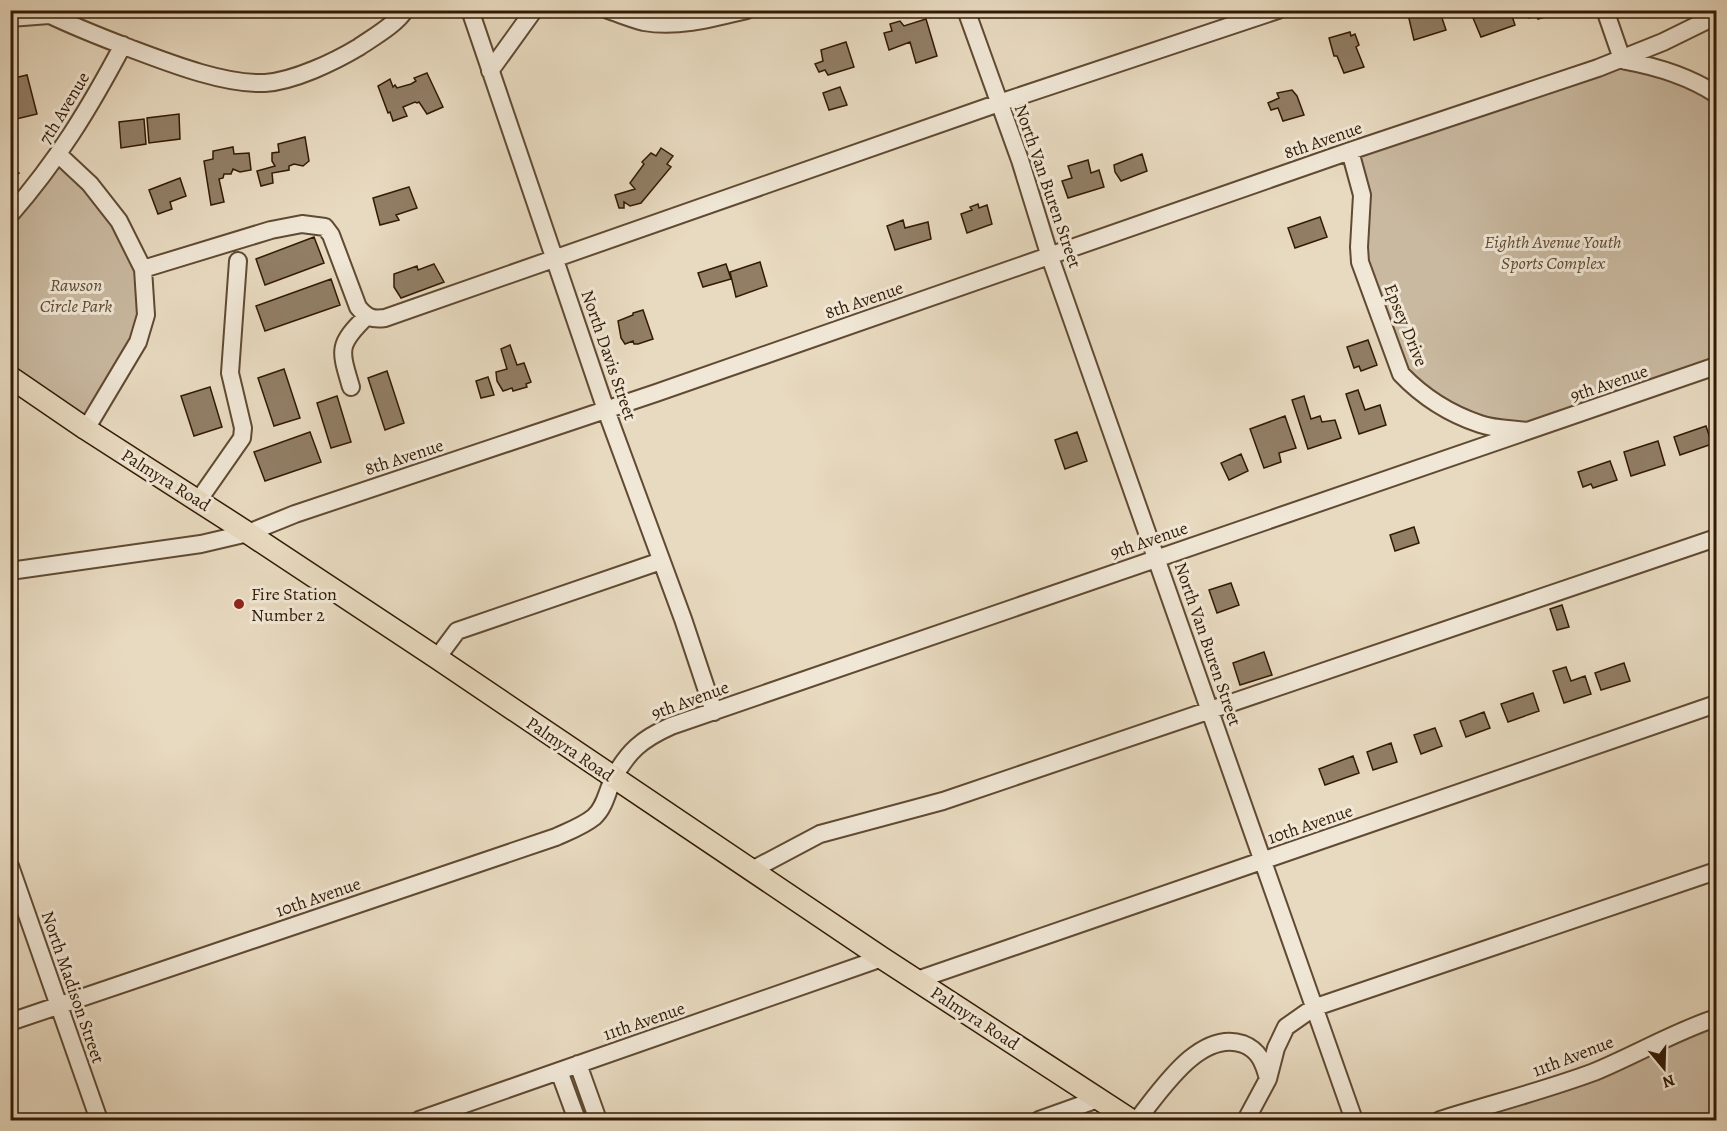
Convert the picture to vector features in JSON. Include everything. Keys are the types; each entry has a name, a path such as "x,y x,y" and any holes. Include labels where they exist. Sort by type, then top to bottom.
{"main road":[{"name":"Palmyra Road","path":"10,377 436,658 882,958 1131,1120"}],"street":[{"path":"10,18 44,13 123,45 212,76 266,82 293,77 353,51 405,10"},
{"name":"North Davis Street","path":"470,10 606,410 662,561 714,712"},
{"path":"490,71 534,10"},
{"path":"608,10 652,23 708,20 747,10"},
{"name":"North Van Buren Street","path":"966,10 1020,160 1050,257 1158,558 1313,1008 1354,1120"},
{"path":"143,269 271,230 302,224 316,225 325,227 331,235 358,307 366,317 385,318 999,103 1278,10"},
{"path":"1605,10 1622,59 1656,66 1686,77 1716,94"},
{"name":"8th Avenue","path":"10,571 201,544 248,533 295,514 606,410 1622,59 1716,16"},
{"name":"7th Avenue","path":"10,215 59,155 88,110 123,45"},
{"name":"Epsey Drive","path":"1350,152 1362,195 1360,262 1401,374 1414,387 1448,410 1482,424 1530,431"},
{"path":"59,155 90,184 119,220 143,269 146,315 138,342 86,429"},
{"path":"198,501 242,438 243,428 230,373 238,261"},
{"path":"351,387 343,358 343,344 351,331 366,317"},
{"name":"9th Avenue","path":"614,779 633,749 649,736 1716,366"},
{"path":"752,870 820,834 943,801 1716,538"},
{"path":"436,658 457,631 662,561"},
{"name":"10th Avenue","path":"917,980 1716,704"},
{"name":"10th Avenue","path":"10,1022 556,837 594,817 602,807 614,779"},
{"name":"North Madison Street","path":"10,866 99,1120"},
{"path":"1246,1120 1268,1079 1276,1048 1286,1027 1313,1008 1716,871"},
{"name":"11th Avenue","path":"418,1120 882,958"},
{"name":"11th Avenue","path":"1440,1120 1547,1088 1594,1071 1716,1018"},
{"path":"1137,1120 1178,1070 1198,1051 1215,1044 1237,1042 1251,1047 1264,1062 1268,1079"},
{"path":"578,1064 598,1120"},
{"path":"559,1071 572,1119"},
{"path":"1040,1120 1098,1099"}],"green space":[{"name":"Eighth Avenue Youth Sports Complex","path":"1622,60 1716,96 1716,364 1530,430 1482,423 1415,386 1362,262 1352,152"},
{"name":"Rawson Circle Park","path":"59,157 135,254 143,314 135,340 85,427 11,380 11,217"},
{"path":"1716,1021 1716,1120 1447,1120"}],"building":[{"path":"1407,10 1429,10 1431,17 1441,15 1446,30 1414,40"},
{"path":"1491,10 1510,10 1515,25 1481,37 1473,18"},
{"path":"1525,10 1568,10 1538,19 1536,15 1529,18"},
{"path":"926,19 937,56 916,63 910,42 889,50 884,33 892,31 890,24 900,21 904,26"},
{"path":"1350,32 1351,36 1355,34 1359,45 1356,47 1364,67 1344,73 1337,56 1334,56 1329,38"},
{"path":"846,42 854,67 828,75 825,70 819,72 815,64 823,61 821,50"},
{"path":"427,73 443,107 427,114 419,102 415,102 403,107 407,116 393,121 378,86 390,79 393,87 395,85 397,88 411,84 416,81 414,78"},
{"path":"27,75 37,114 12,120 10,79"},
{"path":"840,87 847,105 829,110 823,93"},
{"path":"1292,90 1297,96 1304,115 1283,121 1278,108 1271,110 1268,103 1279,98 1277,93"},
{"path":"179,114 180,139 149,143 147,118"},
{"path":"144,119 146,144 121,148 119,122"},
{"path":"305,137 309,161 303,166 294,164 289,166 289,170 272,173 273,183 261,186 257,171 275,166 272,153 279,152 278,144"},
{"path":"233,147 234,154 249,153 251,170 240,172 233,169 231,174 224,174 223,178 219,179 224,202 211,205 204,161 213,159 213,151"},
{"path":"661,148 673,156 667,164 671,167 641,203 630,206 624,202 624,208 619,208 615,195 635,189 630,183 644,164 642,162 651,153 656,156"},
{"path":"1142,154 1147,171 1121,181 1115,172 1114,165"},
{"path":"1088,160 1091,173 1099,170 1104,187 1068,198 1062,181 1072,178 1068,166"},
{"path":"10,167 19,173 10,182"},
{"path":"180,178 186,196 170,202 172,209 158,214 149,190"},
{"path":"409,187 417,208 396,215 399,220 380,225 373,198"},
{"path":"978,204 979,208 987,205 992,224 967,233 961,214 972,210 970,207"},
{"path":"1320,217 1327,237 1295,248 1288,228"},
{"path":"903,220 905,228 928,222 931,239 895,250 887,226"},
{"path":"314,237 324,263 265,285 256,259"},
{"path":"760,262 767,286 736,297 730,272"},
{"path":"434,264 444,282 401,298 394,287 394,274 417,266 418,270"},
{"path":"726,264 731,279 703,287 698,273"},
{"path":"331,279 340,305 265,331 256,306"},
{"path":"643,310 653,339 638,344 634,344 633,341 625,344 621,338 618,321"},
{"path":"1368,340 1377,365 1361,371 1359,366 1354,368 1347,347"},
{"path":"510,345 517,365 524,363 531,382 526,384 527,387 503,391 497,381 496,372 507,369 501,349"},
{"path":"284,369 300,418 274,426 258,378"},
{"path":"387,371 404,423 385,430 368,378"},
{"path":"488,377 494,395 481,398 476,381"},
{"path":"210,387 222,427 194,436 181,396"},
{"path":"1358,390 1365,410 1380,405 1386,425 1359,434 1346,394"},
{"path":"337,396 351,442 331,448 317,403"},
{"path":"1304,396 1311,419 1320,416 1322,422 1335,420 1341,438 1308,449 1292,400"},
{"path":"1285,416 1296,448 1279,453 1281,462 1264,468 1250,429"},
{"path":"1706,426 1712,444 1680,455 1674,437"},
{"path":"310,432 321,462 265,481 254,452"},
{"path":"1077,432 1087,461 1065,469 1055,440"},
{"path":"1658,441 1665,465 1631,476 1624,452"},
{"path":"1241,454 1248,471 1229,480 1221,463"},
{"path":"1610,461 1617,480 1593,488 1591,484 1583,487 1578,472"},
{"path":"1414,527 1419,543 1395,551 1390,535"},
{"path":"1231,583 1239,605 1217,613 1209,590"},
{"path":"1562,605 1569,627 1557,630 1550,609"},
{"path":"1264,652 1272,675 1240,685 1233,663"},
{"path":"1624,663 1630,681 1601,690 1595,673"},
{"path":"1566,667 1571,681 1585,676 1591,694 1564,703 1553,671"},
{"path":"1533,693 1539,711 1508,722 1501,704"},
{"path":"1484,712 1490,728 1466,737 1460,721"},
{"path":"1435,728 1442,746 1421,754 1414,735"},
{"path":"1391,743 1397,762 1373,770 1367,752"},
{"path":"1353,756 1359,773 1325,785 1319,769"}],"place":[{"name":"Fire Station Number 2","path":"239,604"}]}
